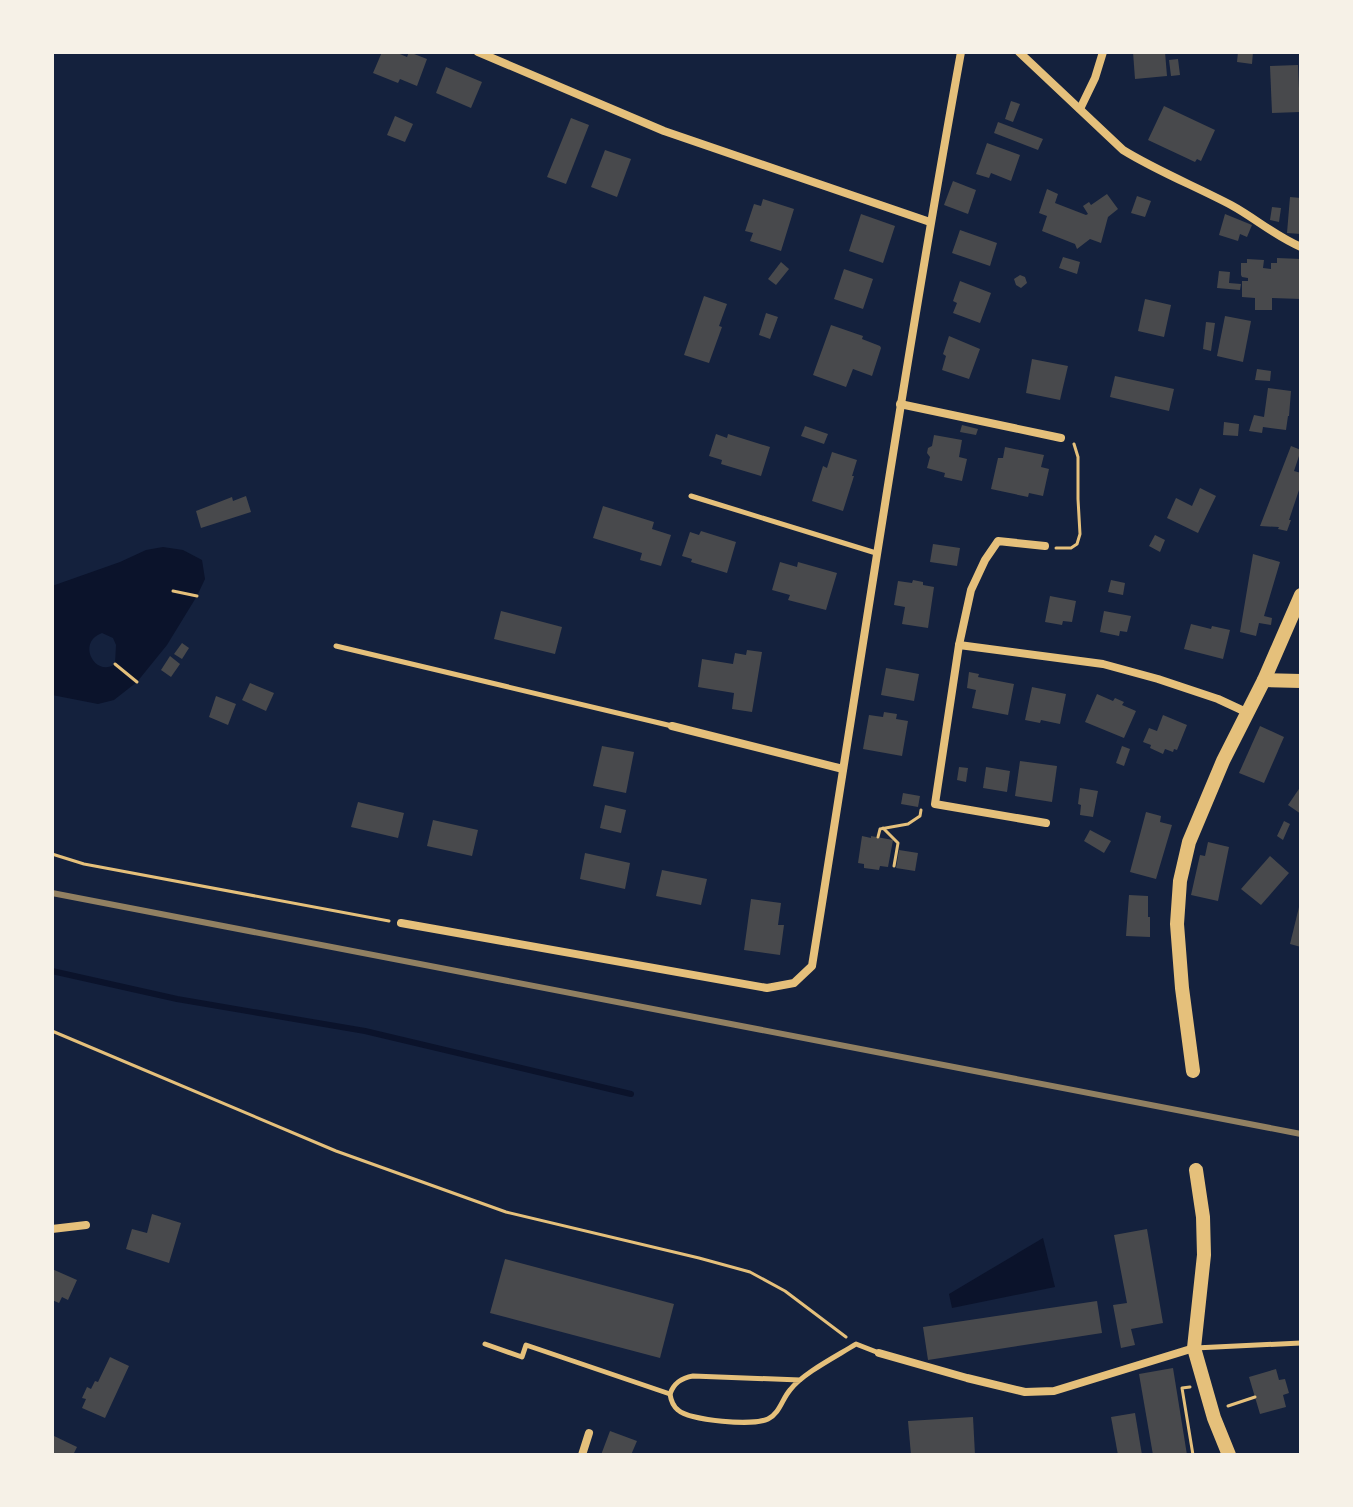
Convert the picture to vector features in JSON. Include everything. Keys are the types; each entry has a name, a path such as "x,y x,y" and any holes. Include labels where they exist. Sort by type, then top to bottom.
{"street":[{"path":"478,52 664,131 930,222"},
{"path":"401,923 767,988 794,983 812,966 900,404 961,52"},
{"path":"1019,52 1112,141 1140,161 1233,206 1273,233 1301,247"},
{"path":"1080,109 1103,52"},
{"path":"900,404 1061,438"},
{"path":"1045,546 998,541 971,590 959,645 935,804 1046,823"},
{"path":"1193,1071 1178,937 1180,881 1189,842 1223,761 1264,680 1301,595"},
{"path":"959,645 1103,664 1218,699 1246,712"},
{"path":"1264,680 1301,681"},
{"path":"672,726 843,769"},
{"path":"1196,1170 1203,1217 1204,1255 1194,1348 1214,1418 1229,1455"},
{"path":"52,1229 86,1225"},
{"path":"879,1353 1025,1392 1054,1391 1194,1348"},
{"path":"582,1455 589,1433"}],"lane":[{"path":"691,496 876,553"},
{"path":"336,646 672,726"},
{"path":"1194,1348 1301,1343"},
{"path":"485,1344 522,1357 526,1345 670,1394"},
{"path":"800,1380 685,1377 673,1387 671,1403 685,1415 695,1418 765,1421 779,1409 800,1380 856,1344 879,1353"}],"path":[{"path":"1045,546 1071,548 1079,539 1078,457 1072,440"},
{"path":"173,591 197,596"},
{"path":"115,664 137,682"},
{"path":"878,837 879,829 908,824 920,815"},
{"path":"882,828 898,843 894,866"},
{"path":"52,854 84,864 401,923"},
{"path":"52,1031 336,1151 506,1212 750,1272 785,1291 856,1344"},
{"path":"1190,1387 1182,1388 1193,1455"},
{"path":"1225,1407 1255,1397"}],"water":[{"path":"163,547 183,550 202,560 205,579 167,645 137,682 114,700 98,704 52,695 52,586 146,550","holes":["102,633 113,638 116,645 115,664 108,667 95,663 89,650 94,637"]},
{"path":"1043,1238 1055,1287 952,1308 949,1294"}],"building":[{"path":"382,52 395,52 407,57 409,52 427,59 417,86 400,79 398,83 373,73"},
{"path":"1133,52 1165,52 1167,76 1135,79"},
{"path":"1238,52 1253,52 1252,64 1237,62"},
{"path":"1178,59 1180,75 1171,76 1169,60"},
{"path":"1298,65 1300,112 1272,113 1270,66"},
{"path":"446,67 482,82 471,108 436,93"},
{"path":"1011,101 1020,104 1013,122 1005,119"},
{"path":"1164,106 1215,130 1201,161 1197,159 1195,162 1148,140"},
{"path":"395,116 413,124 405,142 387,135"},
{"path":"571,118 589,125 566,184 547,177"},
{"path":"998,122 1043,139 1038,150 994,133"},
{"path":"987,143 1020,155 1011,181 991,173 989,178 976,174"},
{"path":"605,150 631,159 617,197 591,187"},
{"path":"953,181 976,190 968,214 944,205"},
{"path":"1047,189 1058,194 1055,203 1086,215 1083,206 1089,202 1091,205 1107,194 1118,209 1108,217 1101,243 1090,239 1077,249 1075,244 1042,231 1047,216 1039,213"},
{"path":"1137,196 1151,201 1145,217 1131,213"},
{"path":"1290,197 1301,198 1301,234 1287,233"},
{"path":"763,199 794,209 781,251 750,241 753,233 745,231 754,204 761,206"},
{"path":"1272,207 1281,208 1279,222 1270,220"},
{"path":"861,214 895,226 883,263 849,251"},
{"path":"1225,214 1252,225 1247,237 1240,234 1238,241 1219,235"},
{"path":"960,230 997,243 990,266 952,253"},
{"path":"1063,257 1080,262 1077,274 1059,268"},
{"path":"1277,258 1301,259 1301,299 1272,298 1272,310 1255,310 1255,298 1242,297 1242,281 1248,281 1248,278 1241,275 1241,263 1247,263 1247,259 1264,260 1263,268 1271,269 1271,263 1277,263"},
{"path":"781,262 789,269 776,285 768,279"},
{"path":"844,269 873,279 863,309 834,299"},
{"path":"1219,271 1230,272 1229,283 1241,284 1240,290 1217,288"},
{"path":"1020,275 1025,277 1027,283 1021,288 1014,279"},
{"path":"960,281 991,293 980,323 953,313 957,303 953,301"},
{"path":"704,296 727,304 709,363 684,355"},
{"path":"1145,299 1171,305 1164,337 1138,331"},
{"path":"766,313 778,317 770,339 759,335"},
{"path":"1225,316 1251,321 1243,362 1217,356"},
{"path":"1206,322 1215,323 1211,351 1203,349"},
{"path":"831,325 863,336 862,339 880,346 872,376 853,369 846,387 813,375"},
{"path":"949,336 980,349 969,379 942,370"},
{"path":"1032,359 1068,366 1060,400 1026,393"},
{"path":"1257,369 1271,371 1270,381 1255,380"},
{"path":"1115,376 1174,389 1169,411 1110,397"},
{"path":"1268,388 1291,391 1286,430 1263,427 1262,433 1249,431 1254,415 1264,417"},
{"path":"1224,422 1239,424 1238,436 1223,435"},
{"path":"962,425 978,429 976,435 960,432"},
{"path":"805,426 828,434 824,444 801,436"},
{"path":"716,434 727,438 728,434 770,447 761,476 721,464 722,460 709,456"},
{"path":"934,435 962,440 959,457 967,459 962,481 944,477 945,473 927,468 930,457 928,448 932,446"},
{"path":"1291,446 1301,450 1294,471 1301,473 1301,484 1287,531 1279,527 1260,526"},
{"path":"1005,447 1044,455 1041,467 1049,469 1043,496 1029,493 1028,497 991,489 998,458 1003,458"},
{"path":"832,452 857,460 843,511 812,501 823,466 827,468"},
{"path":"1200,488 1216,496 1198,533 1167,518 1176,498 1192,506"},
{"path":"246,496 251,512 201,528 196,511 232,497 233,501"},
{"path":"603,506 654,522 652,529 671,535 661,566 640,560 642,553 593,538"},
{"path":"701,531 736,542 727,573 691,562 692,559 682,556 690,532 699,535"},
{"path":"1155,535 1165,540 1160,552 1149,546"},
{"path":"933,544 960,548 957,566 930,562"},
{"path":"1253,554 1280,562 1264,616 1272,618 1271,625 1259,623 1256,636 1240,632"},
{"path":"780,562 797,567 798,562 837,573 826,610 788,600 790,595 772,590"},
{"path":"913,580 934,587 928,628 902,624 905,607 894,605 898,581 912,583"},
{"path":"1111,580 1125,583 1123,595 1108,592"},
{"path":"1050,596 1076,601 1072,622 1063,621 1062,625 1045,622"},
{"path":"501,611 562,627 555,654 494,639"},
{"path":"1104,611 1131,616 1127,632 1120,631 1119,636 1100,632"},
{"path":"1191,624 1230,630 1223,659 1184,649"},
{"path":"182,643 189,648 182,659 174,654"},
{"path":"747,650 762,652 752,712 732,709 734,693 698,687 702,659 733,664 735,653 746,655"},
{"path":"170,656 180,664 171,677 161,670"},
{"path":"886,668 919,674 914,701 881,695"},
{"path":"969,672 979,674 978,677 1014,684 1008,715 972,708 976,690 967,688"},
{"path":"250,683 274,693 266,711 242,700"},
{"path":"1032,687 1066,694 1060,724 1025,720"},
{"path":"1097,694 1113,701 1115,698 1136,711 1124,738 1085,722"},
{"path":"216,696 236,704 228,725 209,717"},
{"path":"884,712 897,714 896,719 908,721 902,756 863,749 869,715 883,717"},
{"path":"1163,715 1187,725 1177,750 1165,749 1163,754 1143,742 1149,728 1157,731"},
{"path":"1260,726 1284,737 1264,783 1239,773"},
{"path":"602,746 634,752 626,793 593,786"},
{"path":"1122,746 1130,749 1124,766 1116,763"},
{"path":"1020,761 1057,766 1052,802 1015,796"},
{"path":"959,767 968,768 966,782 957,780"},
{"path":"986,767 1010,771 1007,792 983,788"},
{"path":"1301,786 1301,814 1288,805"},
{"path":"1080,788 1098,791 1093,817 1080,815"},
{"path":"903,793 920,796 918,807 901,804"},
{"path":"358,802 404,813 398,838 351,827"},
{"path":"605,805 626,810 621,833 600,828"},
{"path":"1146,812 1161,816 1160,822 1172,825 1156,879 1130,872"},
{"path":"433,820 478,830 472,856 427,846"},
{"path":"1284,821 1290,824 1283,840 1277,836"},
{"path":"1090,830 1111,841 1104,853 1084,841"},
{"path":"862,836 893,840 888,867 880,866 879,870 864,868 864,864 858,863"},
{"path":"1208,842 1229,847 1218,901 1191,895 1200,855 1205,856"},
{"path":"899,850 918,853 915,871 896,868"},
{"path":"585,853 630,863 625,889 580,879"},
{"path":"1270,856 1289,873 1261,905 1241,889"},
{"path":"662,870 707,879 701,905 656,896"},
{"path":"1129,895 1148,896 1150,937 1126,936"},
{"path":"751,899 781,903 778,925 784,925 780,955 744,950"},
{"path":"1301,903 1301,947 1290,944"},
{"path":"152,1214 181,1223 169,1263 126,1249 132,1229 147,1233"},
{"path":"1147,1229 1163,1323 1131,1329 1135,1345 1121,1348 1113,1305 1127,1303 1114,1235"},
{"path":"505,1259 674,1304 660,1358 490,1313"},
{"path":"52,1269 77,1280 68,1300 62,1297 59,1303 52,1300"},
{"path":"1097,1301 1102,1333 928,1360 923,1327"},
{"path":"110,1357 129,1366 105,1418 82,1408 86,1399 82,1398 87,1387 91,1389 95,1381 98,1382"},
{"path":"1173,1368 1187,1455 1153,1455 1139,1374"},
{"path":"1276,1369 1279,1380 1285,1379 1289,1393 1283,1395 1286,1407 1260,1414 1249,1377"},
{"path":"1135,1413 1142,1455 1118,1455 1111,1417"},
{"path":"973,1417 975,1455 911,1455 908,1421"},
{"path":"610,1431 637,1441 631,1455 601,1455"},
{"path":"52,1435 77,1447 73,1455 52,1455"}],"waterway":[{"path":"52,971 177,999 365,1031 631,1094"}],"railway":[{"path":"52,893 1301,1134"}]}
